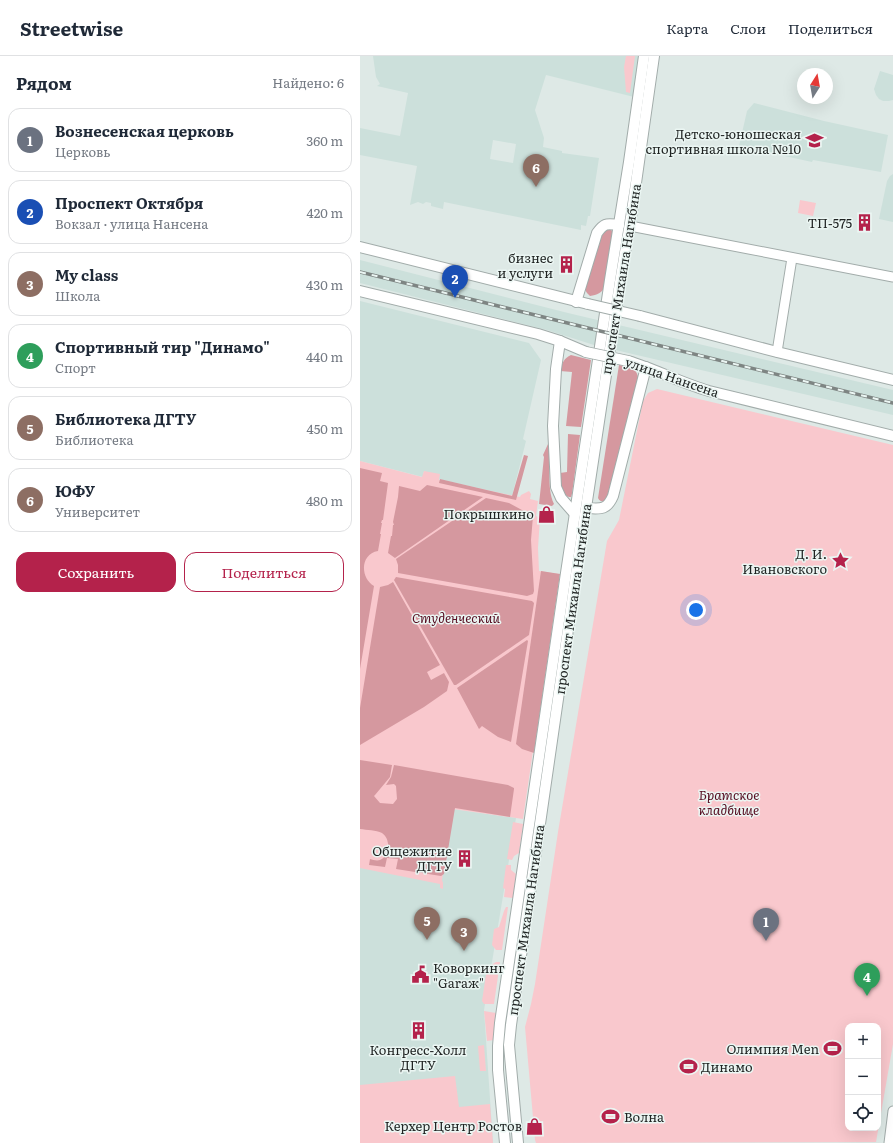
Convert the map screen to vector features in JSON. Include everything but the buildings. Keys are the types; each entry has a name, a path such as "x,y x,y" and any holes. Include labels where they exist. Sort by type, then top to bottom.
{"main road":[{"name":"проспект Михаила Нагибина","path":"505,1143 498,1070 498,1046 575,514 644,56"},
{"name":"проспект Михаила Нагибина","path":"518,1143 509,1045 511,1025 586,508 620,282 630,226 654,56"},
{"path":"576,302 597,233 602,226 607,224 619,225"},
{"path":"360,247 893,380"},
{"name":"улица Нансена","path":"360,291 538,334 581,350 628,361 709,391 893,436"},
{"path":"538,334 552,348 557,362"},
{"path":"560,341 554,398 553,426 556,484 559,496 575,514"},
{"path":"557,362 565,353 581,350"},
{"path":"586,508 598,509 605,507 613,496 646,367"},
{"path":"565,502 572,502 578,499"}],"street":[{"path":"630,226 893,277"},
{"path":"777,352 792,258"},
{"path":"889,1143 893,1111"}],"shaded area":[{"path":"373,56 639,56 634,97 546,75 535,110 544,138 543,147 562,151 562,153 599,158 590,216 588,216 586,226 581,225 581,230 444,202 443,209 431,206 431,203 426,202 423,204 418,202 410,205 417,166 360,155 360,128 400,136 408,93 377,86 380,84 376,77","holes":["493,140 516,144 513,163 490,159"]},
{"path":"880,71 893,75 893,100 883,101 876,95 874,89"},
{"name":"Детско-юношеская спортивная школа №10","path":"754,103 824,121 888,135 881,172 813,160 812,162 739,146 747,111"},
{"path":"893,174 893,222 879,219 887,181"},
{"path":"360,260 568,313 893,390 893,415 594,345 547,330 360,283"},
{"path":"360,301 529,343 541,360 523,439 526,441 512,496 439,479 424,471 423,477 360,461"},
{"path":"453,809 516,818 484,1010 493,1143 360,1143 360,868"}],"green space":[{"path":"626,56 635,56 630,93 626,92 624,67"},
{"path":"800,200 816,203 813,216 798,213"},
{"path":"607,228 611,229 613,234 605,286 599,293 590,296 584,288 598,238"},
{"path":"571,355 591,360 581,427 566,426 572,372 560,371 564,361"},
{"path":"619,365 631,367 637,374 639,382 606,501 603,502 598,498"},
{"name":"Братское кладбище","path":"657,389 893,445 893,1044 881,1113 881,1023 845,1023 845,1131 878,1131 876,1142 536,1143 535,1140 525,1027 535,984 558,832 607,541 619,520 643,401 648,393"},
{"path":"568,434 580,435 571,497 566,495 562,490 560,473 567,472"},
{"path":"548,444 550,459 550,490 554,504 552,506 539,504 543,455"},
{"path":"524,455 528,456 516,500 439,483 440,479 512,496"},
{"name":"Студенческий","path":"360,461 422,477 424,471 440,474 439,480 520,497 529,491 531,494 530,499 538,501 536,516 540,518 538,548 539,571 559,574 523,819 453,809 442,880 443,889 440,888 440,884 360,868"},
{"path":"360,468 382,473 380,481 388,483 378,551 372,553 368,557 365,561 364,567 366,578 374,586 360,669"},
{"path":"427,485 483,497 395,558 388,553 394,525 393,522 399,486 420,491"},
{"path":"486,498 509,503 533,516 531,540 533,594 527,596 398,573 396,559"},
{"path":"541,571 560,574 534,753 522,749 516,744"},
{"path":"396,577 532,601 534,603 529,635 454,685 394,580"},
{"path":"393,582 440,665 427,672 431,680 444,673 449,682 447,691 424,707 360,745 360,708 380,587"},
{"path":"527,640 511,742 498,737 482,726 479,729 457,688"},
{"path":"360,760 392,765 390,777 374,796 380,803 393,804 397,799 396,786 394,784 386,785 391,777 394,765 508,785 514,788 510,817 455,808 444,874 441,876 396,869 398,859 387,858 385,867 369,865 370,859 380,860 386,855 388,843 387,839 382,833 360,829"},
{"path":"513,822 523,824 519,853 514,856 512,860 507,859"},
{"path":"506,865 511,865 511,870 516,874 513,898 504,897 505,889 503,888"},
{"path":"506,907 508,907 502,950 496,950 492,945 494,929 499,927"},
{"path":"496,962 500,962 494,1004 484,1004 482,1001 487,968"},
{"path":"484,1011 496,1013 494,1040 487,1041"},
{"path":"484,1045 486,1071 480,1071 478,1046"},
{"path":"455,1076 459,1107 490,1104 493,1143 360,1143 360,1085"}],"railway":[{"path":"360,272 893,403"}],"place":[{"name":"Детско-юношеская спортивная школа №10","path":"814,141"},
{"name":"ЮФУ","path":"536,187"},
{"name":"ТП-575","path":"865,223"},
{"name":"бизнес и услуги","path":"566,265"},
{"name":"Проспект Октября","path":"455,298"},
{"name":"Покрышкино","path":"547,514"},
{"name":"Д. И. Ивановского","path":"840,561"},
{"name":"Общежитие ДГТУ","path":"465,858"},
{"name":"Библиотека ДГТУ","path":"427,940"},
{"name":"Вознесенская церковь","path":"766,941"},
{"name":"My class","path":"464,951"},
{"name":"Коворкинг \"Gаraж\"","path":"420,975"},
{"name":"Спортивный тир \"Динамо\"","path":"867,996"},
{"name":"Конгресс-Холл ДГТУ","path":"418,1031"},
{"name":"Олимпия Men","path":"832,1049"},
{"name":"Динамо","path":"688,1067"},
{"name":"Волна","path":"611,1117"},
{"name":"Керхер Центр Ростов","path":"535,1126"}]}
